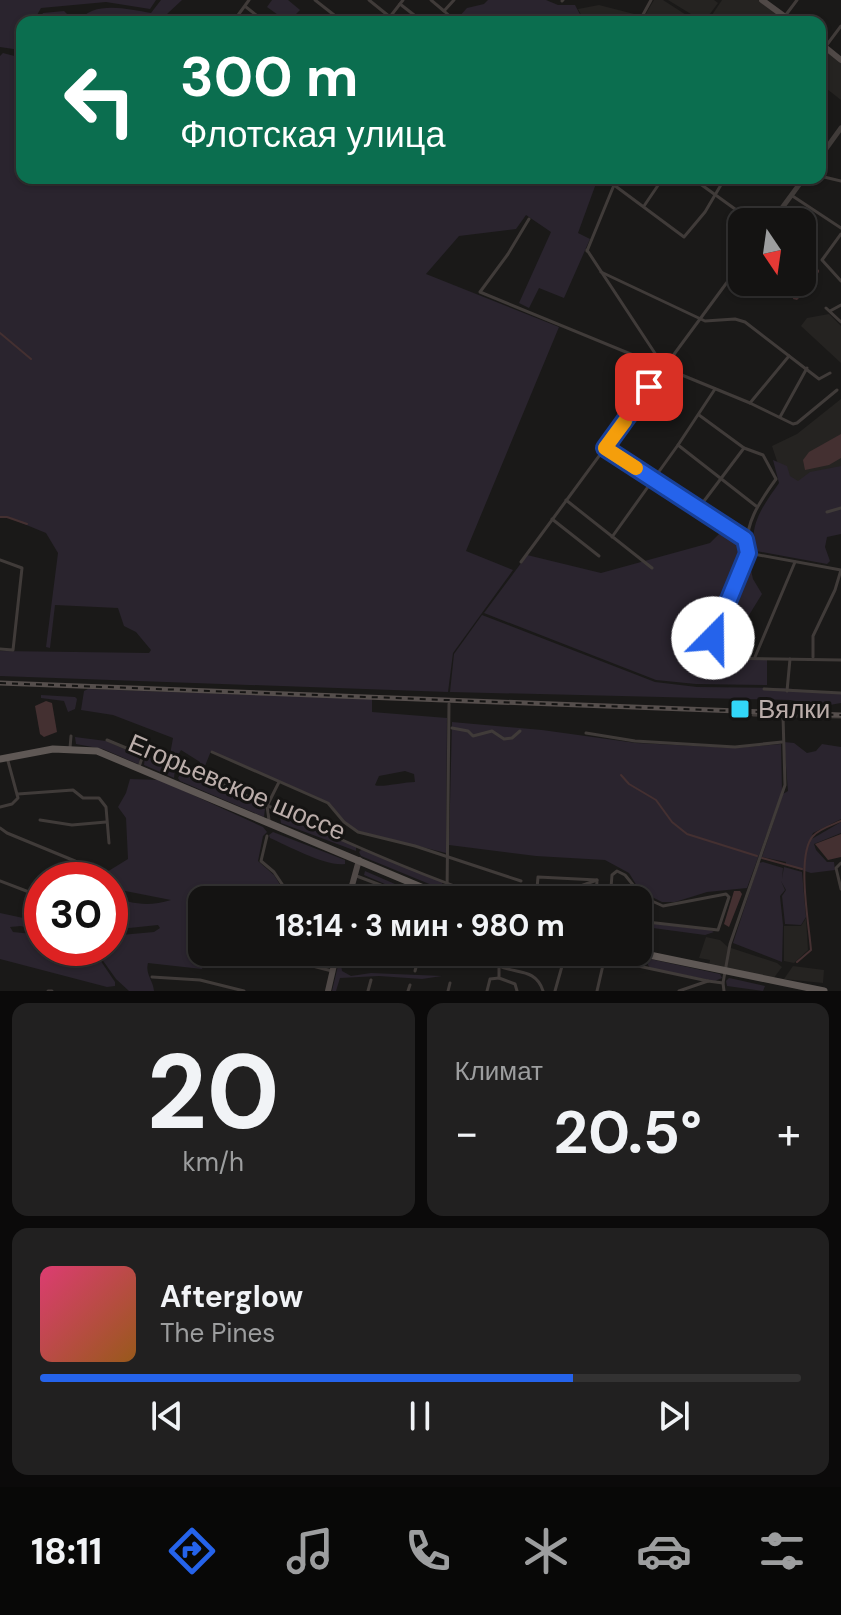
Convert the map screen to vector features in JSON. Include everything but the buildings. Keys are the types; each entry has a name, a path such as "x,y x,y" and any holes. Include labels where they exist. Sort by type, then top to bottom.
{"main road":[{"path":"762,0 784,16"},
{"name":"Егорьевское шоссе","path":"3,758 31,751 70,748 97,751 419,886"},
{"path":"351,886 359,860"},
{"path":"652,956 824,991"},
{"path":"328,991 333,966"}],"street":[{"path":"238,16 249,0"},
{"path":"315,0 324,4"},
{"path":"369,0 389,16"},
{"path":"431,0 450,16"},
{"path":"444,11 454,0"},
{"path":"401,2 416,16"},
{"path":"245,6 258,16"},
{"path":"826,42 841,26"},
{"path":"826,149 841,128"},
{"path":"644,206 659,184"},
{"path":"701,184 734,208"},
{"path":"664,367 587,250 614,185 682,237 689,233 722,184"},
{"path":"782,208 799,184"},
{"path":"791,195 841,231 822,260 841,281"},
{"path":"529,219 480,292 750,403 793,424 837,390"},
{"path":"601,272 705,321 735,319 745,322 819,379 830,373"},
{"path":"521,562 728,281"},
{"path":"841,305 828,310 841,322"},
{"path":"750,403 789,356"},
{"path":"780,417 807,368"},
{"path":"612,537 715,389"},
{"path":"699,415 744,448 763,455 776,479 756,506 745,541 748,553 706,658 841,660"},
{"path":"678,445 756,506"},
{"path":"605,448 745,541"},
{"path":"698,509 744,448"},
{"path":"566,500 652,568"},
{"path":"827,512 841,508"},
{"path":"552,519 599,556"},
{"path":"748,553 841,570 813,636 813,659"},
{"path":"0,560 20,566 13,650 0,649"},
{"path":"755,657 795,562"},
{"path":"787,691 790,658"},
{"path":"764,689 841,693"},
{"path":"446,886 449,704"},
{"path":"753,715 841,717"},
{"path":"724,991 724,971 730,944 785,785 783,716"},
{"path":"450,727 468,731 473,736 492,731 504,739 512,738 520,731"},
{"path":"586,733 635,741 735,747 782,742"},
{"path":"70,748 71,736"},
{"path":"107,740 143,755 139,767"},
{"path":"212,752 328,803 344,822 358,832 447,855 521,881"},
{"path":"3,758 18,794"},
{"path":"201,774 267,806 454,886"},
{"path":"269,823 267,806 279,781"},
{"path":"18,794 76,791 83,798 99,798 106,807 109,843"},
{"path":"0,807 12,804 18,794"},
{"path":"40,820 72,825 106,822"},
{"path":"0,828 76,862"},
{"path":"267,836 261,861 283,886"},
{"path":"841,863 836,868 841,889"},
{"path":"612,886 614,872 625,875 633,886"},
{"path":"354,875 387,886"},
{"path":"537,886 538,877 597,880"},
{"path":"580,886 597,880"},
{"path":"597,880 597,886"},
{"path":"0,881 24,890"},
{"path":"652,902 668,906 707,896 726,894 729,897 718,930 652,923"},
{"path":"313,966 332,971"},
{"path":"415,971 416,966"},
{"path":"499,978 499,966 532,975 543,991"},
{"path":"555,991 562,966"},
{"path":"597,991 603,966"},
{"path":"634,966 723,983"},
{"path":"152,977 204,980 244,991"},
{"path":"487,991 490,979 499,978 515,984 517,991"},
{"path":"368,991 371,980"},
{"path":"679,991 708,981"},
{"path":"448,991 450,983"},
{"path":"408,991 410,985"}],"shaded area":[{"path":"0,0 156,0 150,9 106,2 41,8 36,16 16,16 16,49 0,47"},
{"path":"161,0 182,0 168,16 83,16 102,8 151,13"},
{"path":"272,0 288,0 300,10 294,16 280,16 267,7"},
{"path":"488,0 546,0 558,5 575,5 581,16 460,16 467,8"},
{"path":"654,0 663,0 688,16 645,16"},
{"path":"668,0 714,0 718,3 708,16 694,16"},
{"path":"722,0 758,0 779,16 711,16"},
{"path":"599,5 638,15 582,16 578,9"},
{"path":"64,11 69,16 41,16 43,13"},
{"path":"826,51 841,62 841,100 827,89"},
{"path":"3,53 16,56 16,184 596,184 578,233 590,239 564,298 539,288 529,308 519,303 551,232 526,215 516,229 459,236 426,274 559,327 466,551 513,570 453,653 448,692 0,676 0,651 149,653 151,650 136,632 124,626 118,608 55,605 50,648 46,647 58,553 46,533 7,517 0,518 0,56"},
{"path":"829,314 841,326 841,363 801,326 807,318"},
{"path":"841,399 841,503 782,476 772,446 797,434"},
{"path":"841,434 841,458 829,465 805,470 803,460 809,452"},
{"path":"773,460 787,466 790,476 798,481 810,472 841,466 841,534 827,537 825,547 830,561 827,564 756,551 756,524 779,483"},
{"path":"724,529 744,539 753,579 762,594 741,628 728,629 713,658 767,659 767,685 656,680 484,613 527,555 601,573 710,543"},
{"path":"482,615 655,682 841,694 841,703 824,706 790,700 450,692 454,654"},
{"path":"84,691 372,699 372,712 447,718 446,853 358,831 344,821 328,802 211,751 201,776 259,804 265,809 264,817 180,781 178,778 182,772 198,770 200,762 181,750 176,759 174,778 144,765 145,757 169,760 173,738 113,715 81,710","holes":["405,771 414,774 415,782 375,785 379,776"]},
{"path":"41,695 75,697 75,709 68,712 64,701 41,698"},
{"path":"46,701 52,703 57,732 44,737 40,734 35,706"},
{"path":"452,722 636,743 735,748 781,744 782,792 747,888 707,892 675,902 662,902 652,897 652,886 637,886 629,873 605,860 536,856 449,845"},
{"path":"75,737 106,741 139,755 140,762 138,764 103,749 76,744"},
{"path":"784,742 794,743 807,753 816,751 822,744 841,747 841,819 813,833 810,840 841,822 841,833 814,844 827,862 834,862 835,870 811,873 786,865 786,862 762,857 783,794 788,791"},
{"path":"130,779 160,780 263,827 267,832 263,836 258,861 281,886 188,886 188,966 203,966 202,969 148,963 154,991 129,991 107,966 128,966 128,934 154,932 160,928 158,925 128,928 128,901 140,904 171,900 128,892 128,862 123,862 128,859 126,818 118,807"},
{"path":"280,817 351,844 356,851 281,823"},
{"path":"273,832 345,860 345,864 328,862 297,851 270,838"},
{"path":"841,834 841,857 828,860 815,844"},
{"path":"362,849 442,882 443,886 434,886 361,856 359,852"},
{"path":"759,863 783,868 782,879 784,867 802,872 806,917 801,925 785,924 782,896 786,890 781,881 785,890 780,896 782,962 733,943"},
{"path":"365,871 400,886 390,886 364,875"},
{"path":"734,891 742,894 729,927 724,924"},
{"path":"0,913 24,918 24,927 10,927 13,932 24,933 24,965 0,959"},
{"path":"806,918 808,950 794,963 784,961 784,926 801,926"},
{"path":"652,924 714,932 705,935 652,928"},
{"path":"706,937 782,967 773,979 709,965 710,960 699,958"},
{"path":"652,959 720,974 722,978 715,981 650,968"},
{"path":"27,966 104,966 115,982 115,986 107,987"},
{"path":"338,966 351,976 371,973 442,976 422,979 379,976 340,978 336,991 332,991"},
{"path":"793,966 824,970 823,983 784,979"},
{"path":"729,978 765,986 763,991 727,986"}],"waterway":[{"path":"0,333 31,359"},
{"path":"0,517 27,524"},
{"path":"621,775 629,784 656,800 672,822 687,834 757,856"},
{"path":"797,962 811,950 804,874 808,845 813,836 841,821"},
{"path":"762,858 802,869"}],"railway":[{"path":"0,683 841,715"}],"slow traffic":[{"path":"625,421 605,448 636,468"}],"place":[{"name":"Вялки","path":"740,709"}],"route":[{"path":"649,387 605,448 745,539 748,553 713,638"}]}
